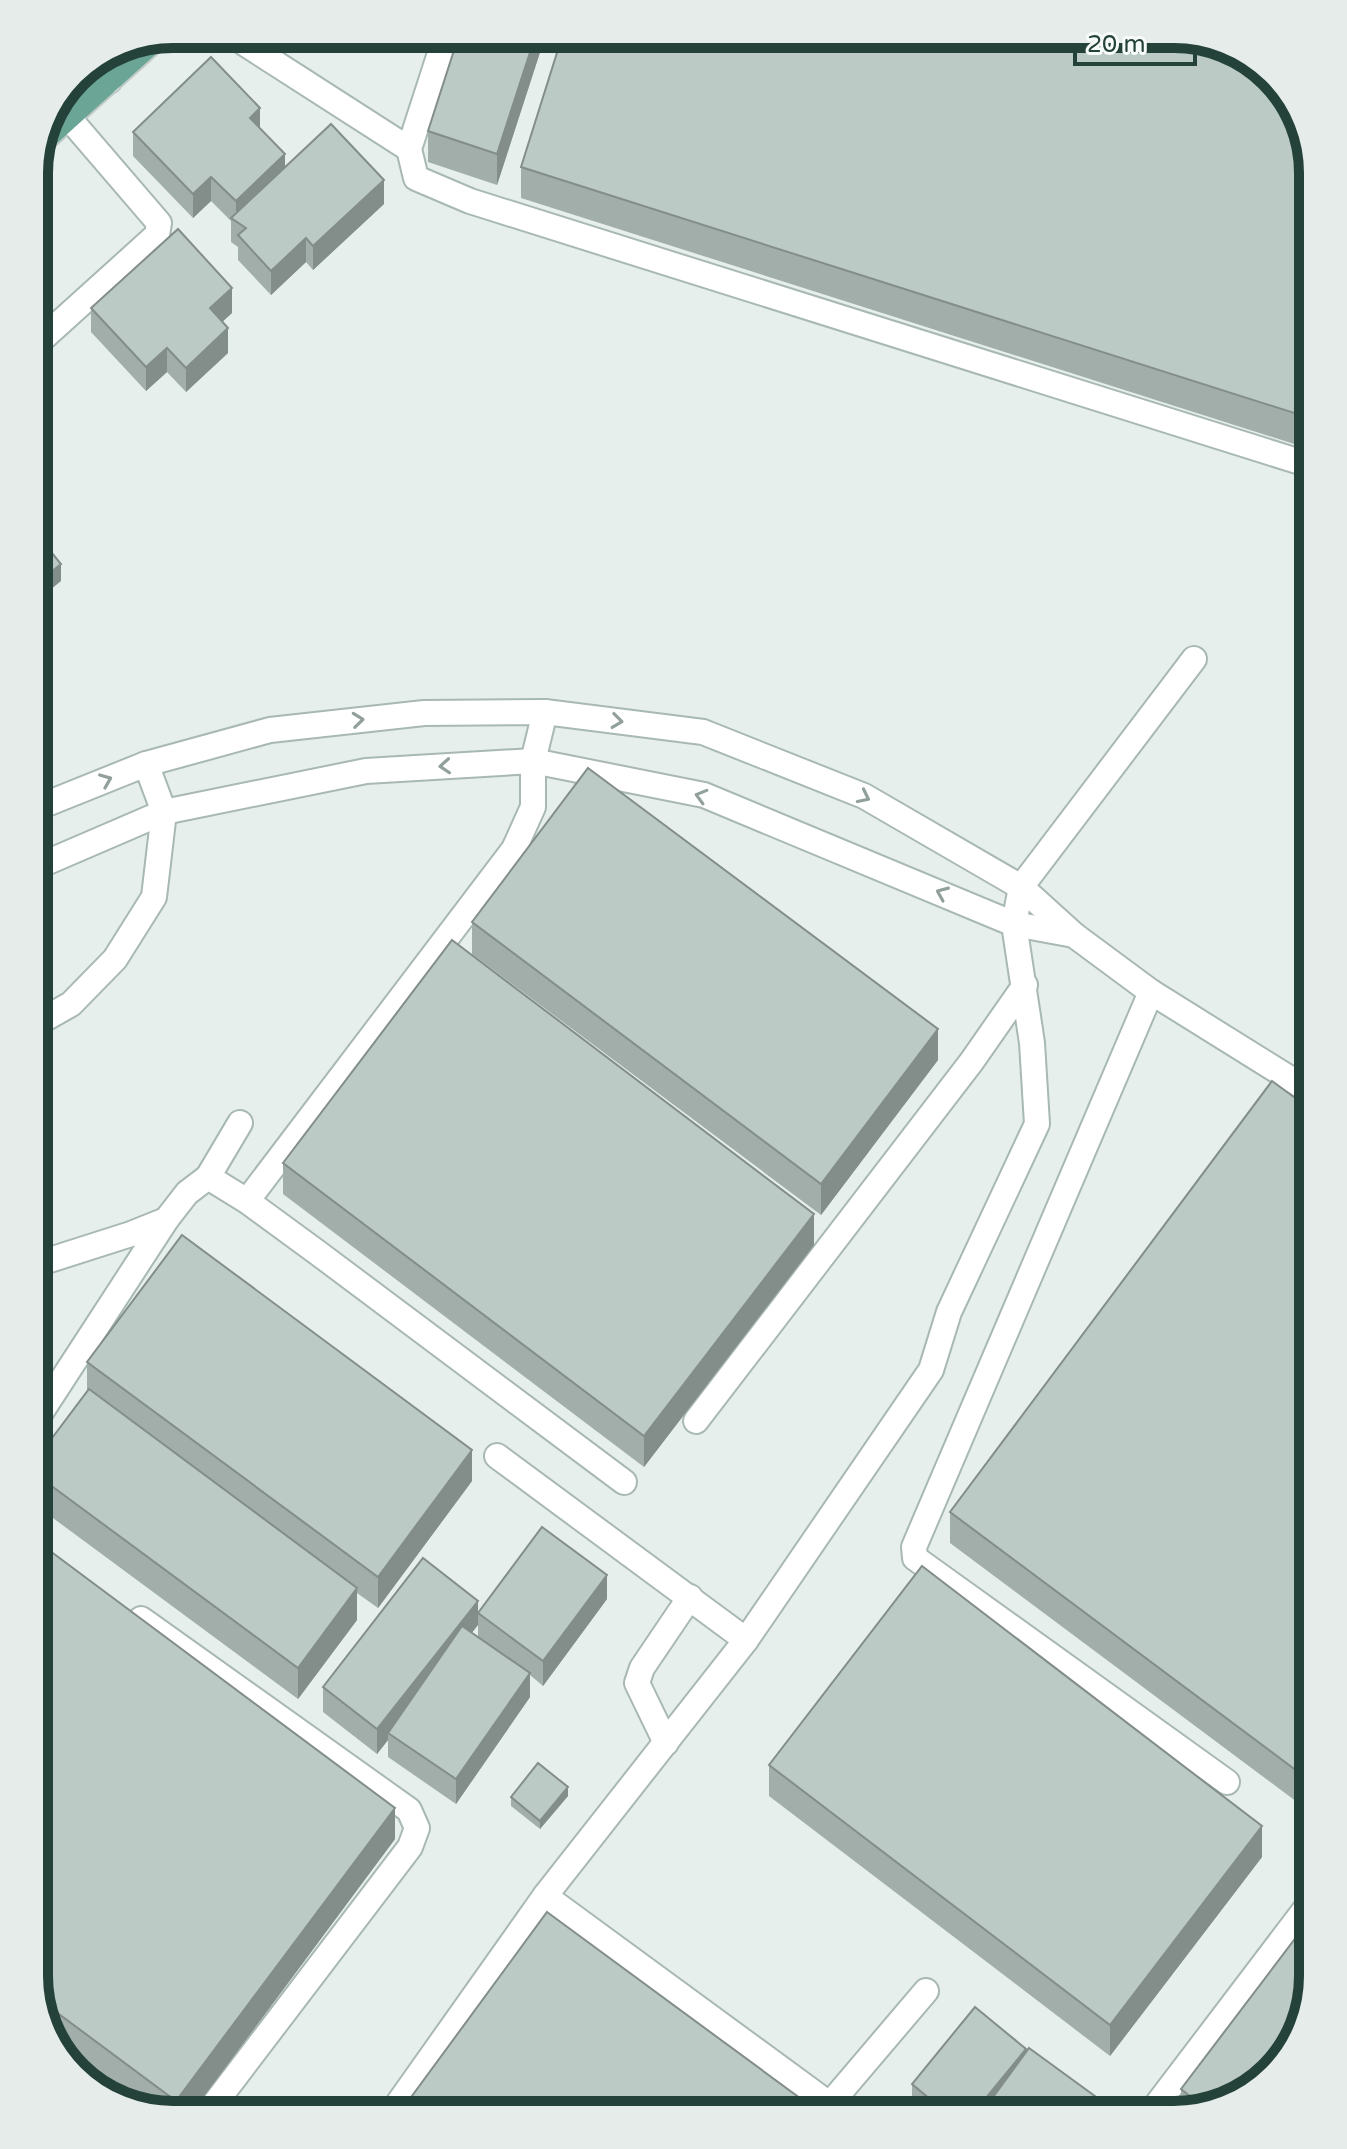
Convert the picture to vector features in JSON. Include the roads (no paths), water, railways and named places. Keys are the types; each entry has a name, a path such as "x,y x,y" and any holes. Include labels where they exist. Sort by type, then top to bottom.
{"main road":[{"path":"58,126 102,71 121,60"}],"lane":[{"path":"252,48 409,149"},
{"path":"442,48 409,149 416,178 470,201 1299,462"},
{"path":"48,333 157,235 159,223 68,117"},
{"path":"400,2101 545,1896 746,1640 931,1370 949,1312 1037,1124 1032,1043 1014,924 1021,887 1194,659"},
{"path":"247,1201 514,849 533,807 533,761 545,712"},
{"path":"48,803 146,764 270,730 424,713 545,712 703,732 864,796 1021,887 1074,935 1151,992 1299,1084"},
{"path":"48,862 164,812 366,771 533,761 704,795 1014,924 1074,935"},
{"path":"48,1017 71,1004 115,959 154,897 164,812 146,764"},
{"path":"696,1421 972,1061 1025,985"},
{"path":"1151,992 914,1547 915,1558 1227,1782"},
{"path":"48,1401 166,1220 187,1193 208,1177 240,1123"},
{"path":"208,1177 247,1201 624,1482"},
{"path":"48,1261 166,1220"},
{"path":"497,1456 746,1640"},
{"path":"666,1743 637,1683 642,1668 690,1597"},
{"path":"125,1608 409,1810 417,1828 410,1847 217,2101"},
{"path":"545,1896 825,2101"},
{"path":"1160,2101 1299,1917"},
{"path":"844,2101 926,1991"}]}
